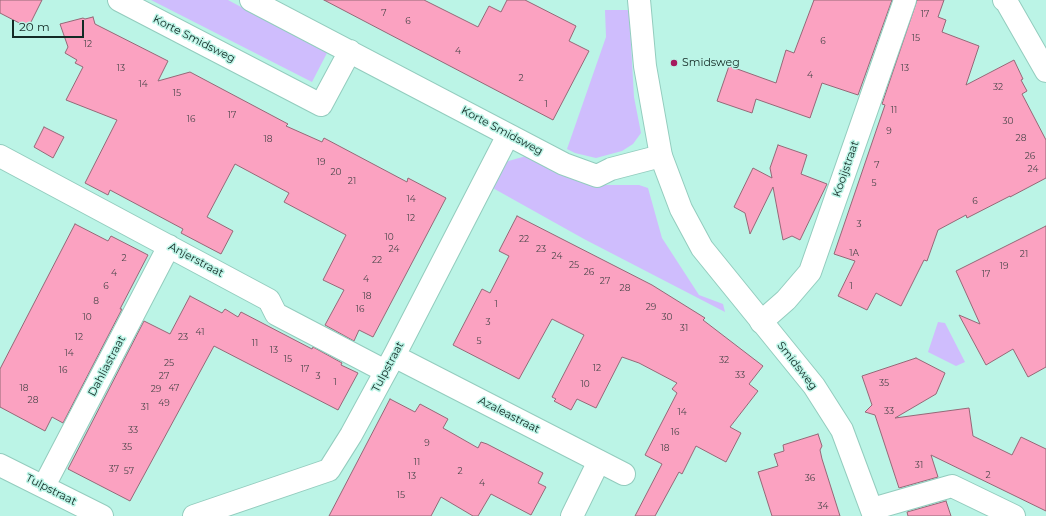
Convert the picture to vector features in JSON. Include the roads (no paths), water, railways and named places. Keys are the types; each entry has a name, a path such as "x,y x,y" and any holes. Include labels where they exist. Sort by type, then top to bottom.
{"street":[{"name":"Korte Smidsweg","path":"119,0 321,105 350,51"},
{"name":"Korte Smidsweg","path":"251,0 564,164 597,176 610,169 661,156"},
{"name":"Smidsweg","path":"639,0 646,66 661,156 681,209 702,248 814,386 842,430 873,512"},
{"name":"Kooijstraat","path":"761,322 786,300 810,272 905,0"},
{"path":"1004,0 1006,1 1046,71"},
{"name":"Tulpstraat","path":"194,516 225,512 329,470 351,435 389,364 508,135"},
{"name":"Anjerstraat","path":"0,156 269,300 276,314 389,364"},
{"name":"Dahliastraat","path":"44,486 170,246"},
{"name":"Azaleastraat","path":"389,364 624,474"},
{"path":"572,516 599,461"},
{"name":"Tulpstraat","path":"0,465 44,486 97,515"},
{"path":"873,512 952,486 1014,516"}],"place":[{"name":"Smidsweg","path":"674,63"}]}
